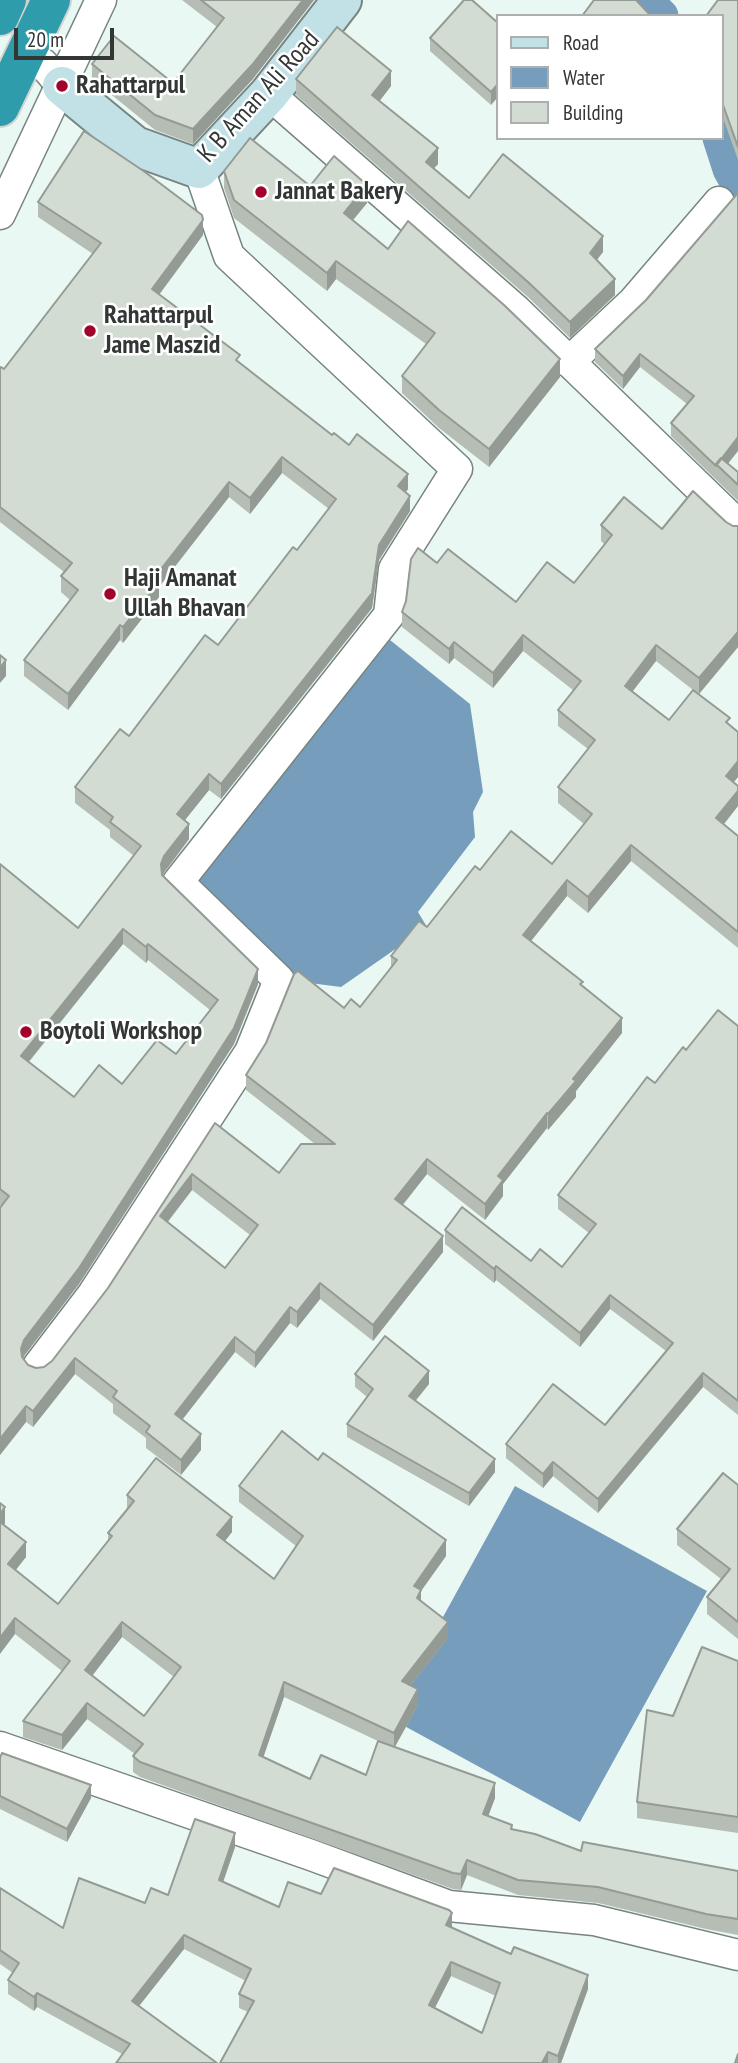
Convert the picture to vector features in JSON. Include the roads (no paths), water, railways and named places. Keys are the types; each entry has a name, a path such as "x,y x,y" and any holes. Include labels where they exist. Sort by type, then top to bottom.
{"highway":[{"path":"0,16 7,0"},
{"path":"0,107 51,0"}],"street":[{"path":"0,214 53,75 101,0"},
{"name":"K B Aman Ali Road","path":"53,75 135,146 199,169 269,94 342,0"},
{"path":"269,94 516,310 738,525"},
{"path":"38,1366 93,1294 250,1052 279,980 178,881 389,615 394,569 457,469 229,256 199,169"},
{"path":"569,362 634,302 719,202"},
{"path":"0,1747 449,1906 594,1920 738,1955"}],"water":[{"path":"390,640 470,704 483,792 473,812 475,837 418,912 427,927 341,987 286,980 193,885"},
{"path":"515,1486 707,1591 580,1822 388,1717"}],"waterway":[{"path":"644,0 659,14"},
{"path":"721,140 730,169 738,183"}],"place":[{"name":"Rahattarpul","path":"62,86"},
{"name":"Jannat Bakery","path":"261,192"},
{"name":"Rahattarpul Jame Maszid","path":"90,331"},
{"name":"Haji Amanat Ullah Bhavan","path":"110,594"},
{"name":"Boytoli Workshop","path":"26,1032"}]}
